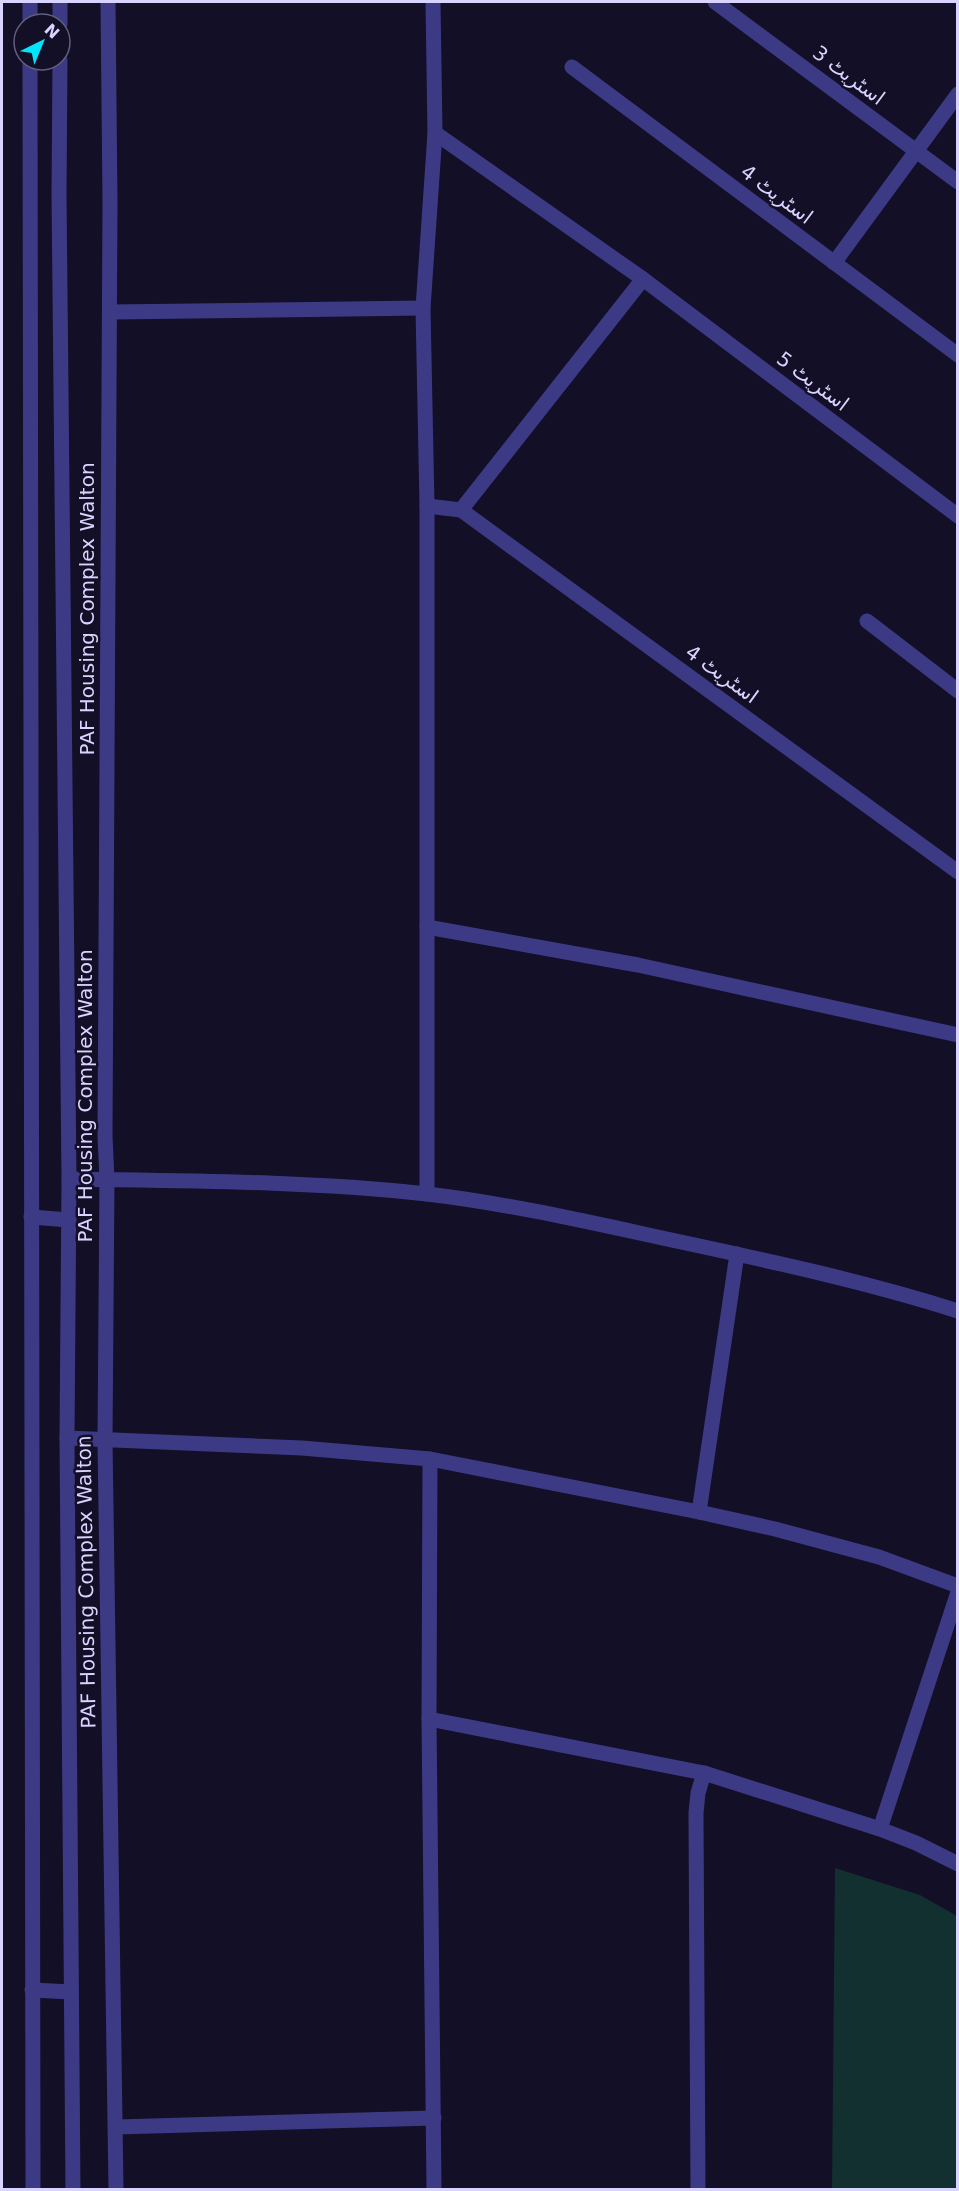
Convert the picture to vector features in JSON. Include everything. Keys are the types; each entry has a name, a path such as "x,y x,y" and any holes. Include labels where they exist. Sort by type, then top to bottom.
{"street":[{"name":"PAF Housing Complex Walton","path":"108,2 110,312 105,1440 117,2190"},
{"path":"427,1194 427,506 423,308 435,133 434,2"},
{"name":"اسٹریٹ 3","path":"715,2 957,182"},
{"name":"اسٹریٹ 4","path":"572,67 957,355"},
{"path":"30,72 33,2190"},
{"name":"PAF Housing Complex Walton","path":"60,72 59,206 69,1179 67,1438 73,2190"},
{"path":"834,262 957,94"},
{"name":"اسٹریٹ 5","path":"435,133 643,279 957,516"},
{"path":"427,506 461,510 643,279"},
{"path":"110,312 423,308"},
{"name":"اسٹریٹ 4","path":"461,510 957,872"},
{"path":"867,621 957,691"},
{"path":"427,927 638,964 957,1035"},
{"path":"69,1179 306,1186 427,1194 574,1219 737,1254 903,1293 957,1311"},
{"path":"31,1217 69,1220"},
{"path":"699,1512 737,1254"},
{"path":"67,1438 302,1448 429,1458 699,1512 879,1557 957,1586"},
{"path":"429,1458 434,2190"},
{"path":"880,1829 957,1593"},
{"path":"429,1719 704,1773 880,1829 916,1843 957,1864"},
{"path":"698,2190 696,1813 698,1793 704,1773"},
{"path":"32,1990 71,1992"},
{"path":"117,2127 434,2118"}],"green space":[{"path":"835,1868 920,1895 957,1916 957,2189 832,2189"}]}
